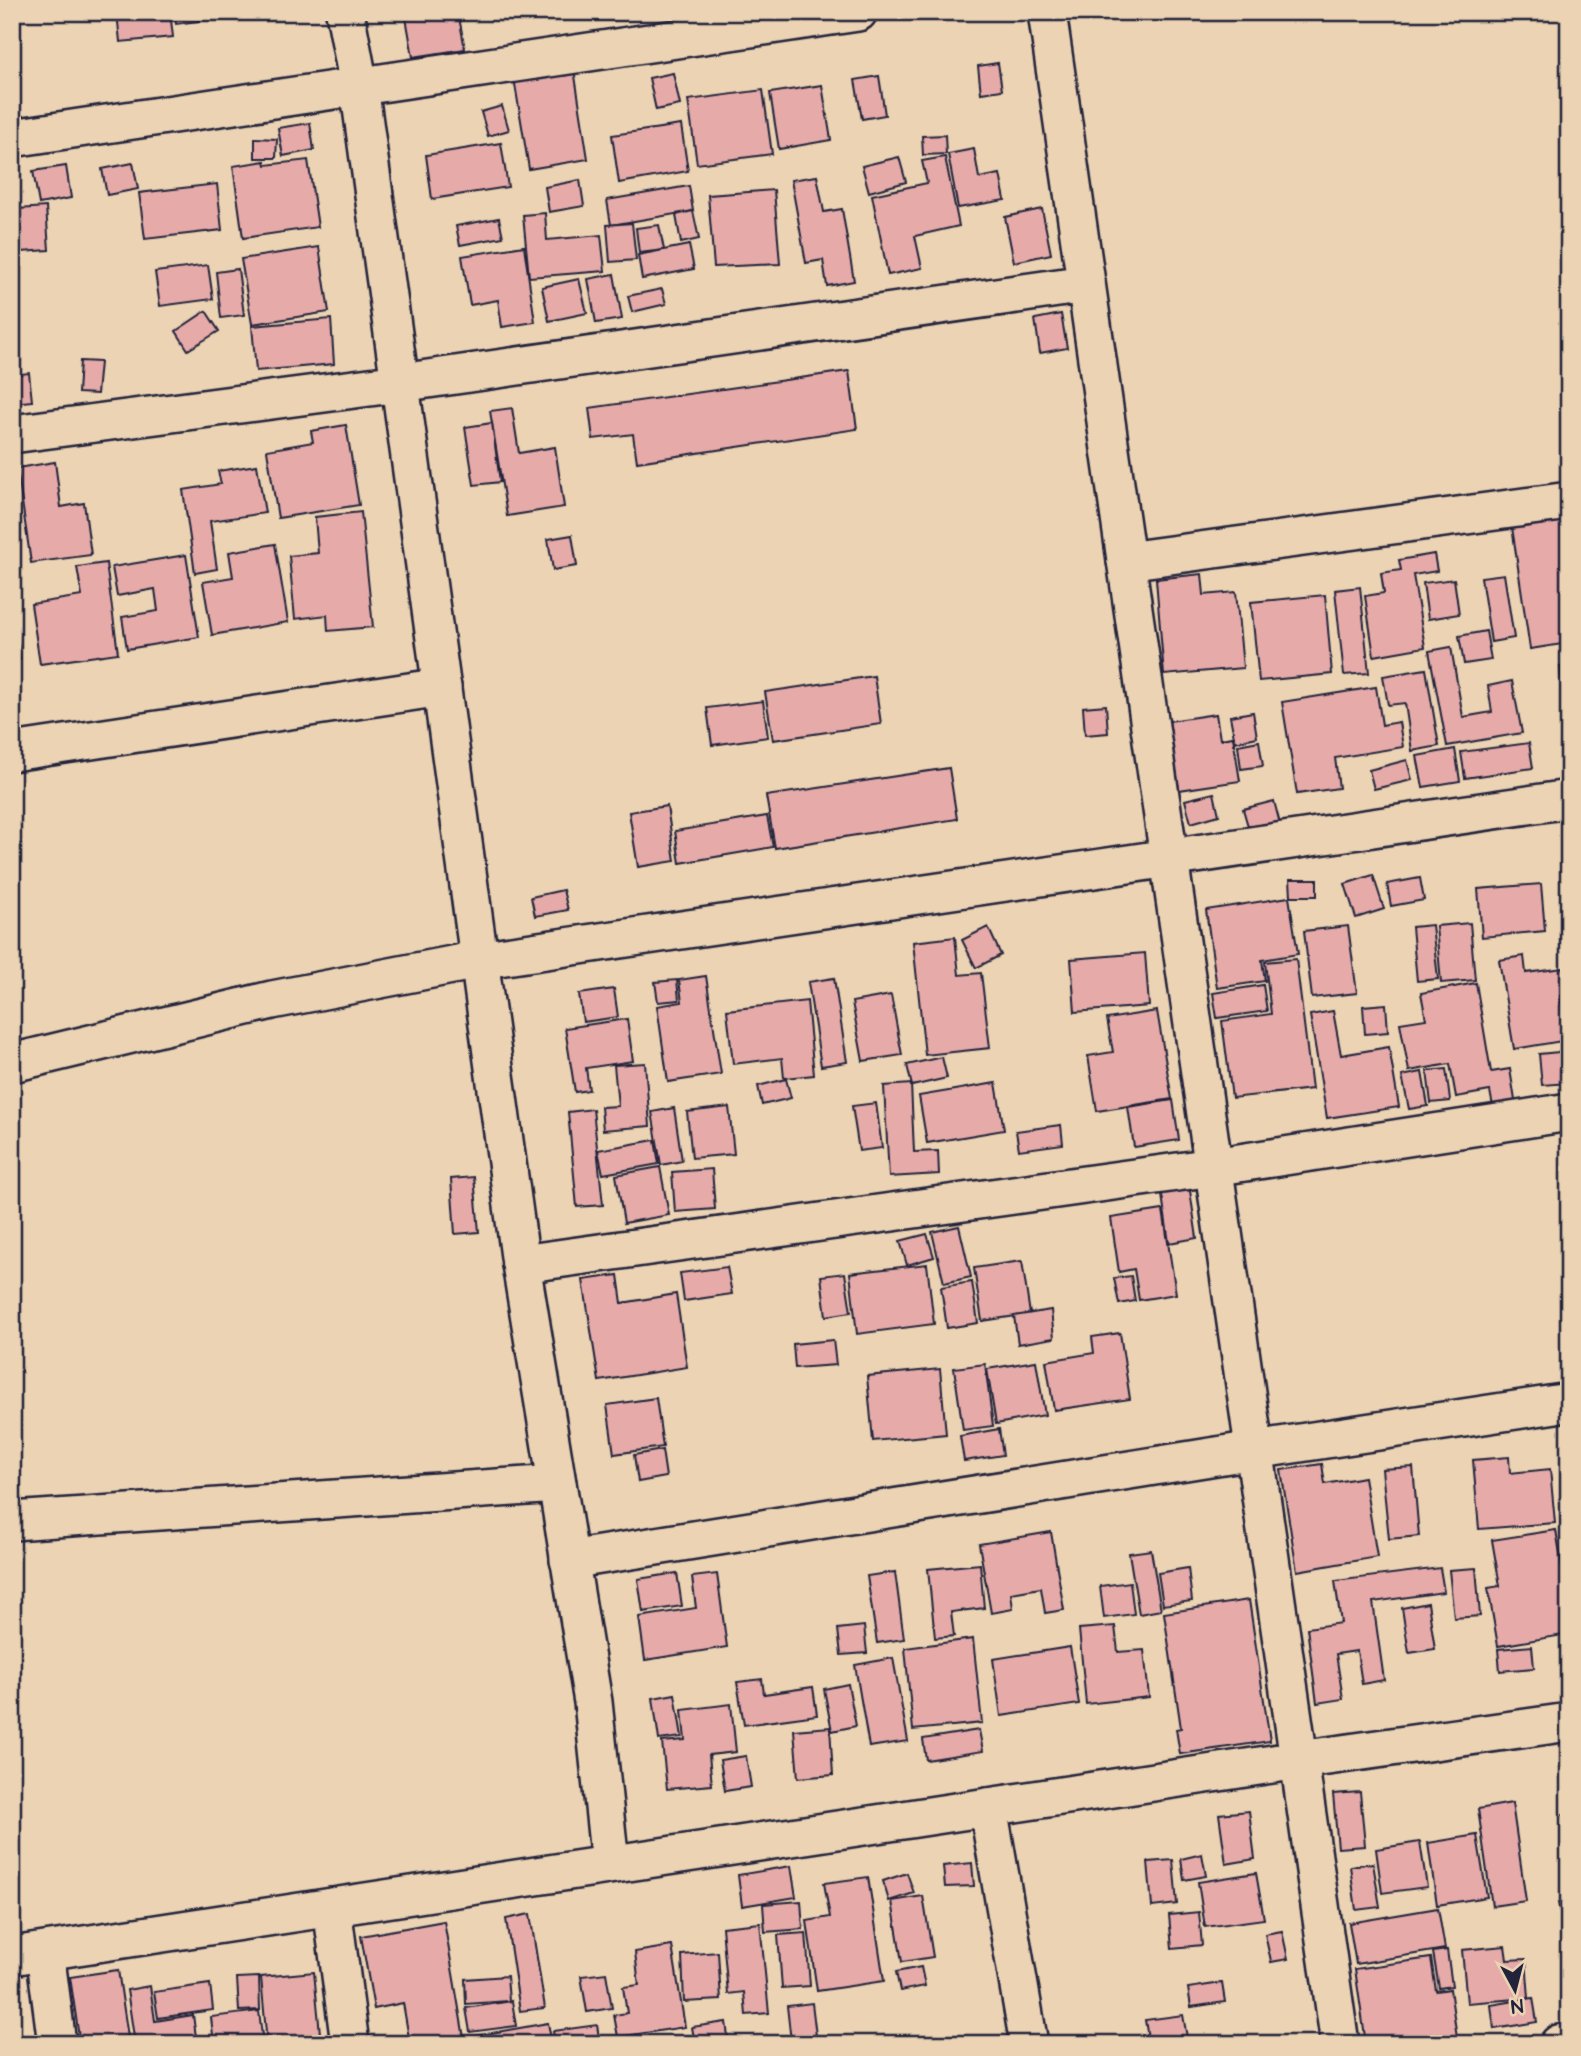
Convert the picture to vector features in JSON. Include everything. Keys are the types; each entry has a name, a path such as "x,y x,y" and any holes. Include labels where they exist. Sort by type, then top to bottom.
{"street":[{"path":"345,12 359,86 521,1264 593,1702 610,1864"},
{"path":"12,138 858,12"},
{"path":"1047,12 1340,2044"},
{"path":"12,435 400,383 1086,284"},
{"path":"1126,561 1569,501"},
{"path":"12,752 442,687"},
{"path":"12,1063 272,1000 478,960 1569,799"},
{"path":"521,1264 1213,1167 1569,1112"},
{"path":"569,1560 1569,1402"},
{"path":"12,1521 556,1484"},
{"path":"57,2044 29,1954 1299,1760 1569,1723"},
{"path":"988,1807 1029,2044"},
{"path":"332,1907 350,2044"},
{"path":"1559,2044 1569,2042"}],"building":[{"path":"117,12 170,12 173,37 120,42"},
{"path":"174,12 197,12 199,21 176,24"},
{"path":"203,12 231,12 232,16 204,20"},
{"path":"405,12 458,12 465,49 413,57"},
{"path":"573,63 588,159 529,169 513,72"},
{"path":"998,63 1002,90 981,93 978,66"},
{"path":"673,73 680,105 656,110 649,78"},
{"path":"879,76 885,115 862,119 855,80"},
{"path":"822,85 831,140 779,149 770,93"},
{"path":"763,90 772,154 697,164 688,100"},
{"path":"502,106 509,130 488,136 481,112"},
{"path":"310,123 314,150 283,156 278,128"},
{"path":"681,125 688,171 619,183 612,135"},
{"path":"945,135 946,154 923,155 922,136"},
{"path":"255,138 277,139 276,158 255,158"},
{"path":"501,143 508,187 432,199 426,155"},
{"path":"974,149 979,178 1000,174 1005,200 958,208 948,154"},
{"path":"899,157 906,182 869,192 862,166"},
{"path":"945,157 959,226 915,236 922,268 888,275 872,195 927,183 922,161"},
{"path":"308,160 318,227 243,238 233,166 265,161 266,165"},
{"path":"133,163 138,189 107,195 102,169"},
{"path":"66,166 71,198 39,204 33,171"},
{"path":"817,176 824,212 842,209 854,281 827,286 823,260 806,263 791,180"},
{"path":"580,180 584,206 549,212 545,187"},
{"path":"217,184 222,230 145,239 139,193"},
{"path":"689,186 693,211 611,225 607,200"},
{"path":"774,190 780,264 714,267 708,195"},
{"path":"46,207 49,250 21,252 18,209"},
{"path":"1042,209 1051,254 1014,262 1005,217"},
{"path":"693,211 699,239 681,243 676,215"},
{"path":"545,213 547,240 601,235 605,271 529,277 523,215"},
{"path":"499,218 503,237 460,245 456,226"},
{"path":"632,223 636,260 610,262 607,225"},
{"path":"659,225 664,250 639,253 636,228"},
{"path":"689,245 694,269 642,279 638,255"},
{"path":"524,246 535,322 502,327 498,300 470,305 462,256"},
{"path":"319,247 329,312 252,324 241,259"},
{"path":"208,265 213,299 160,306 155,272"},
{"path":"238,269 244,315 221,318 216,272"},
{"path":"614,274 622,319 596,323 588,279"},
{"path":"579,279 587,313 549,321 542,287"},
{"path":"662,289 666,304 632,312 628,296"},
{"path":"206,311 219,331 188,350 176,331"},
{"path":"1061,314 1067,348 1040,353 1035,319"},
{"path":"331,319 334,364 256,371 252,326"},
{"path":"80,361 100,362 97,394 78,393"},
{"path":"849,371 857,429 637,462 633,434 593,439 589,408"},
{"path":"29,373 32,401 12,403 12,375"},
{"path":"512,408 519,453 555,447 564,507 507,516 490,411"},
{"path":"492,423 500,482 474,485 465,427"},
{"path":"346,425 359,505 278,518 267,450 313,442 311,431"},
{"path":"55,462 61,507 84,503 91,555 31,563 17,468"},
{"path":"257,465 265,513 210,521 217,569 195,573 183,490 221,484 218,471"},
{"path":"1569,484 1569,643 1530,649 1507,493"},
{"path":"361,512 373,627 328,631 327,615 295,619 289,556 318,553 315,517"},
{"path":"12,529 17,568 12,569"},
{"path":"572,535 577,566 553,570 548,539"},
{"path":"275,544 288,622 212,635 203,582 233,577 229,552"},
{"path":"1434,554 1437,571 1413,575 1425,647 1374,656 1365,596 1384,593 1381,573 1401,570 1399,560"},
{"path":"186,555 199,637 127,649 122,617 158,611 155,589 117,596 112,567"},
{"path":"106,563 118,653 40,664 31,604 82,596 77,567"},
{"path":"1202,574 1204,595 1236,592 1243,668 1164,675 1156,579"},
{"path":"1504,574 1514,638 1491,642 1481,577"},
{"path":"1454,579 1459,614 1428,619 1423,583"},
{"path":"1360,587 1369,673 1344,675 1335,590"},
{"path":"1325,595 1332,674 1259,681 1251,602"},
{"path":"12,609 20,660 12,661"},
{"path":"1486,631 1491,660 1464,664 1459,636"},
{"path":"1451,647 1463,717 1492,712 1488,686 1512,681 1522,733 1447,746 1429,651"},
{"path":"1569,666 1569,732 1567,732 1560,667"},
{"path":"1426,669 1439,746 1412,751 1405,703 1388,705 1383,676"},
{"path":"874,676 881,724 773,740 765,692"},
{"path":"1376,687 1382,725 1399,722 1403,747 1335,758 1339,788 1297,794 1282,702"},
{"path":"763,701 768,737 712,745 707,708"},
{"path":"1106,705 1108,733 1085,735 1083,707"},
{"path":"1253,712 1257,737 1235,742 1230,716"},
{"path":"1216,714 1220,739 1233,737 1240,781 1179,790 1169,721"},
{"path":"1259,741 1263,766 1241,769 1238,745"},
{"path":"1529,743 1533,768 1465,778 1461,752"},
{"path":"1455,749 1460,781 1423,787 1417,756"},
{"path":"1407,760 1412,780 1374,789 1369,770"},
{"path":"949,768 957,819 775,848 766,796"},
{"path":"1214,793 1219,815 1191,823 1185,800"},
{"path":"1274,801 1280,824 1250,833 1243,809"},
{"path":"667,806 675,861 638,867 629,812"},
{"path":"767,816 773,847 680,863 675,831"},
{"path":"1373,875 1384,909 1356,918 1345,884"},
{"path":"1420,878 1424,900 1391,906 1387,884"},
{"path":"1290,879 1317,879 1317,896 1291,896"},
{"path":"1541,884 1545,931 1482,937 1478,889"},
{"path":"563,890 568,910 535,916 531,897"},
{"path":"1289,897 1298,954 1262,960 1265,981 1217,988 1206,910"},
{"path":"1470,923 1475,980 1441,983 1436,926"},
{"path":"1432,925 1438,979 1417,981 1412,927"},
{"path":"1348,926 1357,993 1312,998 1304,931"},
{"path":"988,927 1001,955 976,968 962,940"},
{"path":"955,937 959,975 981,973 990,1048 925,1055 913,942"},
{"path":"1145,953 1149,1006 1075,1012 1071,959"},
{"path":"1524,956 1526,973 1563,968 1567,994 1560,995 1568,1040 1514,1049 1499,960"},
{"path":"1296,959 1312,1089 1232,1098 1222,1021 1271,1014 1265,962"},
{"path":"706,976 721,1074 668,1082 657,1006 682,1002 679,980"},
{"path":"834,978 847,1062 821,1066 808,982"},
{"path":"677,980 679,1000 658,1002 655,982"},
{"path":"1476,983 1491,1072 1510,1069 1517,1113 1495,1117 1490,1091 1456,1097 1450,1064 1409,1071 1400,1023 1426,1019 1421,993"},
{"path":"1263,985 1267,1011 1217,1018 1213,993"},
{"path":"614,989 618,1017 583,1022 579,994"},
{"path":"891,995 902,1055 863,1061 852,1002"},
{"path":"807,1001 814,1075 784,1078 782,1058 733,1064 727,1010"},
{"path":"1386,1004 1388,1032 1365,1034 1363,1006"},
{"path":"1157,1011 1172,1099 1097,1111 1088,1056 1113,1052 1107,1019"},
{"path":"1333,1011 1341,1055 1389,1047 1399,1107 1327,1118 1310,1015"},
{"path":"627,1019 633,1061 586,1068 589,1090 575,1092 565,1028"},
{"path":"1569,1051 1569,1083 1542,1085 1539,1054"},
{"path":"942,1057 947,1078 912,1086 907,1065"},
{"path":"645,1063 650,1126 603,1130 601,1107 618,1106 614,1065"},
{"path":"1446,1069 1450,1101 1431,1103 1427,1071"},
{"path":"1422,1072 1428,1106 1409,1109 1402,1076"},
{"path":"786,1079 791,1098 762,1105 758,1086"},
{"path":"996,1083 1004,1130 927,1143 919,1096"},
{"path":"911,1084 914,1152 938,1151 939,1174 889,1177 884,1086"},
{"path":"1173,1100 1179,1140 1134,1147 1128,1107"},
{"path":"876,1103 882,1148 859,1151 852,1106"},
{"path":"729,1107 734,1154 692,1158 687,1112"},
{"path":"674,1108 682,1161 661,1165 652,1112"},
{"path":"593,1109 603,1205 577,1207 568,1112"},
{"path":"1061,1125 1063,1144 1019,1150 1016,1131"},
{"path":"655,1140 659,1164 603,1174 598,1150"},
{"path":"660,1167 669,1215 624,1223 616,1175"},
{"path":"712,1169 715,1209 675,1212 672,1172"},
{"path":"474,1177 479,1232 455,1234 451,1179"},
{"path":"1189,1184 1197,1238 1169,1243 1161,1188"},
{"path":"1163,1210 1176,1294 1139,1300 1134,1269 1119,1272 1111,1218"},
{"path":"959,1226 971,1277 944,1283 932,1232"},
{"path":"927,1234 934,1257 907,1265 900,1241"},
{"path":"1022,1261 1030,1314 982,1321 974,1268"},
{"path":"927,1264 934,1324 857,1334 850,1273"},
{"path":"727,1267 732,1294 684,1301 680,1273"},
{"path":"845,1273 851,1312 826,1316 821,1276"},
{"path":"618,1275 622,1303 676,1294 687,1367 599,1381 583,1280"},
{"path":"1131,1276 1135,1301 1119,1304 1114,1278"},
{"path":"972,1282 978,1323 947,1328 941,1287"},
{"path":"1051,1310 1054,1338 1018,1344 1014,1316"},
{"path":"1120,1333 1130,1399 1054,1410 1046,1361 1094,1353 1092,1337"},
{"path":"833,1340 836,1365 795,1368 793,1344"},
{"path":"1036,1361 1045,1415 996,1424 987,1369"},
{"path":"985,1364 993,1426 963,1430 954,1368"},
{"path":"940,1369 946,1434 873,1441 867,1376"},
{"path":"656,1398 663,1447 614,1454 607,1405"},
{"path":"999,1429 1003,1455 964,1461 960,1436"},
{"path":"662,1450 666,1477 638,1482 634,1455"},
{"path":"1509,1457 1510,1473 1550,1469 1555,1523 1479,1529 1473,1460"},
{"path":"1322,1464 1325,1484 1364,1477 1377,1557 1297,1571 1281,1470"},
{"path":"1413,1467 1419,1536 1389,1539 1382,1469"},
{"path":"1556,1530 1569,1607 1569,1634 1498,1646 1488,1588 1500,1586 1492,1540"},
{"path":"1051,1532 1064,1610 1045,1613 1041,1588 1011,1593 1013,1609 991,1613 979,1544"},
{"path":"1151,1550 1161,1610 1139,1614 1129,1553"},
{"path":"980,1564 984,1608 951,1612 954,1636 935,1638 928,1569"},
{"path":"1188,1568 1192,1601 1163,1605 1158,1573"},
{"path":"1440,1568 1444,1592 1373,1602 1384,1680 1362,1684 1357,1651 1336,1654 1343,1699 1317,1703 1307,1628 1341,1623 1335,1581"},
{"path":"1476,1568 1480,1616 1454,1618 1449,1570"},
{"path":"895,1572 904,1639 877,1643 867,1576"},
{"path":"677,1573 682,1606 643,1612 638,1579"},
{"path":"717,1574 727,1647 645,1660 639,1617 696,1608 692,1577"},
{"path":"1130,1582 1134,1614 1104,1618 1100,1586"},
{"path":"1249,1600 1270,1741 1180,1754 1176,1729 1181,1728 1164,1613"},
{"path":"1428,1603 1435,1649 1409,1653 1402,1608"},
{"path":"864,1626 867,1653 841,1655 838,1629"},
{"path":"1115,1626 1118,1652 1144,1650 1149,1697 1086,1704 1079,1629"},
{"path":"973,1639 982,1723 913,1730 905,1648"},
{"path":"1532,1646 1534,1668 1500,1671 1498,1649"},
{"path":"1070,1647 1079,1704 1001,1716 993,1659"},
{"path":"893,1658 908,1741 869,1747 855,1665"},
{"path":"762,1679 764,1694 813,1687 817,1715 744,1725 737,1682"},
{"path":"848,1684 856,1726 832,1731 824,1689"},
{"path":"675,1694 682,1737 659,1740 653,1698"},
{"path":"731,1704 736,1752 709,1755 712,1785 667,1789 662,1742 685,1740 682,1710"},
{"path":"830,1727 833,1775 798,1778 794,1730"},
{"path":"979,1730 983,1751 926,1760 923,1739"},
{"path":"746,1756 751,1787 725,1791 720,1760"},
{"path":"1360,1792 1365,1846 1338,1848 1333,1794"},
{"path":"1512,1803 1526,1901 1492,1906 1478,1809"},
{"path":"1249,1811 1255,1859 1226,1864 1219,1814"},
{"path":"1569,1814 1569,1842 1563,1815"},
{"path":"1477,1835 1487,1897 1437,1905 1428,1843"},
{"path":"1420,1842 1427,1887 1382,1893 1376,1849"},
{"path":"1202,1854 1206,1876 1184,1880 1181,1859"},
{"path":"1173,1860 1177,1904 1152,1907 1148,1862"},
{"path":"972,1863 974,1886 945,1887 943,1866"},
{"path":"1373,1863 1380,1907 1356,1910 1350,1866"},
{"path":"791,1866 796,1897 742,1906 738,1875"},
{"path":"907,1873 914,1893 889,1901 883,1881"},
{"path":"1256,1873 1264,1919 1205,1927 1198,1882"},
{"path":"868,1877 884,1981 817,1991 807,1921 830,1917 824,1883"},
{"path":"923,1896 933,1957 902,1962 892,1901"},
{"path":"801,1901 803,1929 765,1932 763,1904"},
{"path":"1569,1901 1569,1920 1562,1922 1558,1903"},
{"path":"1438,1908 1445,1949 1356,1964 1349,1923"},
{"path":"1199,1912 1202,1945 1172,1948 1169,1915"},
{"path":"530,1914 545,2008 520,2011 506,1919"},
{"path":"444,1921 464,2038 548,2023 552,2044 410,2044 403,2003 374,2009 361,1936"},
{"path":"760,1923 769,2013 746,2015 744,1992 728,1994 722,1927"},
{"path":"1282,1931 1288,1959 1271,1962 1265,1934"},
{"path":"806,1933 810,1986 782,1988 778,1935"},
{"path":"672,1946 685,2027 618,2037 614,2015 627,2013 623,1987 639,1985 635,1952"},
{"path":"1505,1946 1507,1960 1526,1959 1529,1998 1467,2003 1462,1950"},
{"path":"1447,1950 1452,1986 1439,1988 1433,1952"},
{"path":"718,1952 721,2000 684,2002 682,1955"},
{"path":"1431,1958 1436,1991 1450,1989 1457,2037 1413,2044 1366,2044 1355,1969"},
{"path":"921,1967 925,1986 900,1991 896,1972"},
{"path":"118,1970 129,2044 80,2044 70,1977"},
{"path":"314,1972 321,2044 267,2044 261,1977"},
{"path":"606,1973 612,2008 587,2012 581,1976"},
{"path":"507,1976 509,2001 466,2004 465,1979"},
{"path":"259,1977 260,2010 239,2011 237,1978"},
{"path":"1222,1983 1225,2002 1191,2007 1188,1988"},
{"path":"210,1984 213,2010 158,2018 154,1992"},
{"path":"150,1986 155,2021 193,2015 197,2044 135,2044 127,1990"},
{"path":"1533,1998 1537,2022 1494,2029 1491,2005"},
{"path":"512,2001 516,2026 470,2032 466,2008"},
{"path":"812,2003 817,2044 773,2044 791,2041 787,2006"},
{"path":"259,2011 263,2044 214,2044 211,2017"},
{"path":"1183,2015 1188,2043 1227,2037 1228,2044 1149,2044 1145,2020"},
{"path":"726,2022 729,2044 695,2044 692,2027"},
{"path":"597,2025 600,2044 555,2044 553,2031"},
{"path":"691,2040 691,2044 666,2044"}]}
